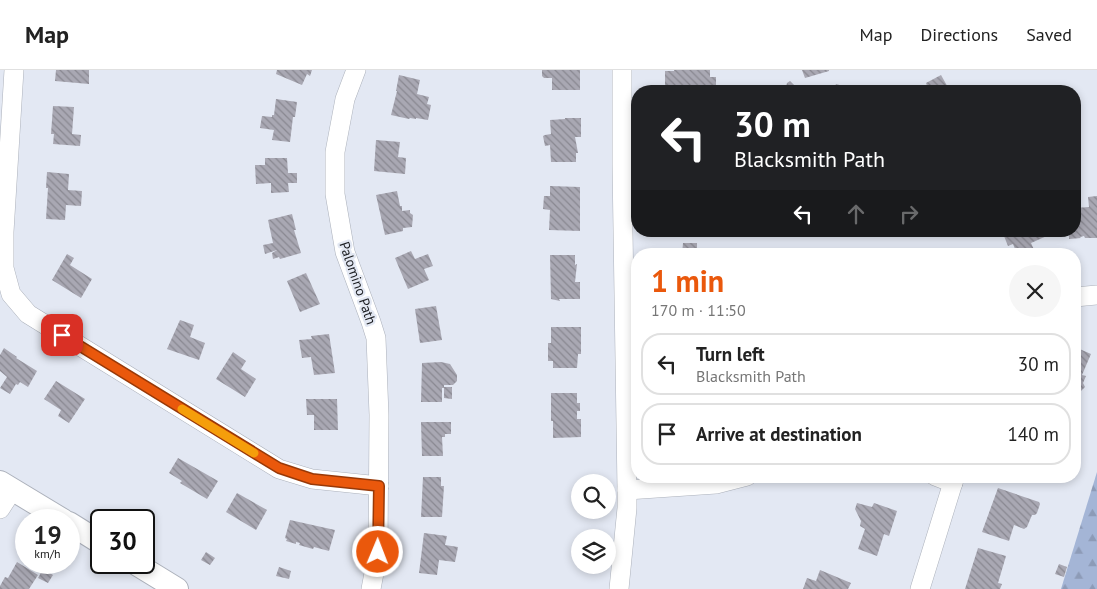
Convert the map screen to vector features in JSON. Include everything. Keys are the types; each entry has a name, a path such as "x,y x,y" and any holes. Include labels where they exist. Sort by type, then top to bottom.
{"street":[{"path":"14,70 4,232 4,268 11,294 28,314 279,468 312,479 379,486"},
{"name":"Palomino Path","path":"356,70 344,99 335,152 335,194 345,252 376,338 379,415 378,552 371,589"},
{"path":"619,589 627,508 622,70"},
{"path":"1081,296 1097,294"},
{"path":"627,490 720,483"},
{"path":"920,589 953,483"},
{"path":"0,509 6,485 45,509"},
{"path":"153,574 177,589"}],"green space":[{"path":"1097,472 1097,589 1061,589"}],"building":[{"path":"56,70 89,70 89,84 55,81"},
{"path":"277,70 312,70 310,76 307,74 302,85 276,74"},
{"path":"542,70 580,70 580,90 552,90 552,78 544,78"},
{"path":"710,70 710,77 716,77 716,85 665,85 665,71"},
{"path":"802,70 829,70 829,71 805,78"},
{"path":"399,75 420,80 417,94 429,97 427,104 431,105 428,120 409,119 391,115"},
{"path":"941,75 947,85 927,85 926,83"},
{"path":"790,81 794,85 786,85"},
{"path":"276,99 297,102 290,142 272,140 274,130 260,128 262,116 272,117 274,115"},
{"path":"53,106 74,107 72,134 81,135 80,146 53,144 54,134 51,134"},
{"path":"581,118 581,137 575,137 578,153 576,153 576,162 551,162 550,145 545,146 543,136 551,134 550,120"},
{"path":"376,140 400,142 398,157 406,158 405,174 374,171"},
{"path":"265,158 287,158 288,173 297,173 297,183 288,183 289,192 271,193 271,183 256,184 255,165 265,165"},
{"path":"47,172 69,174 68,190 82,191 81,206 66,205 65,220 46,219"},
{"path":"550,186 580,187 580,231 549,230 550,210 543,209 544,196 550,196"},
{"path":"397,191 402,211 410,210 410,213 413,215 412,227 403,228 403,231 385,235 376,195"},
{"path":"1097,196 1097,238 1081,237 1081,208 1089,207 1088,197"},
{"path":"292,214 296,230 294,230 301,253 273,259 272,253 277,250 265,254 263,245 273,243 268,220"},
{"path":"1004,237 1044,237 1031,243 1033,248 1015,248 1013,244 1008,246"},
{"path":"1069,237 1081,238 1069,239"},
{"path":"683,243 697,243 697,248 683,248"},
{"path":"411,251 415,259 428,254 433,266 424,269 429,280 408,289 395,258"},
{"path":"67,254 74,258 70,265 92,279 81,298 52,280"},
{"path":"550,255 575,255 575,265 577,264 575,282 580,282 580,299 559,299 560,301 551,299"},
{"path":"306,273 320,304 300,312 287,281"},
{"path":"436,306 442,340 420,343 415,309"},
{"path":"180,320 194,325 190,337 205,343 199,360 167,349"},
{"path":"551,327 581,327 581,354 578,354 577,368 553,368 553,361 548,361 548,343 551,343"},
{"path":"329,334 335,373 314,375 311,357 302,358 299,340 312,339 311,336"},
{"path":"4,348 37,371 28,387 20,382 18,385 16,384 10,394 0,388 7,377 0,371 0,355"},
{"path":"1081,350 1091,354 1082,375 1086,376 1083,383 1085,387 1081,391"},
{"path":"233,352 246,361 241,369 256,379 245,397 216,379"},
{"path":"441,362 450,364 457,375 457,381 453,385 444,385 444,387 452,387 452,399 444,398 444,388 442,388 442,402 421,402 422,363"},
{"path":"56,381 85,399 69,423 58,416 61,410 44,399"},
{"path":"551,393 577,393 577,403 580,403 580,411 577,411 577,419 581,419 581,437 553,438"},
{"path":"306,399 337,399 338,430 314,430 314,415 307,415"},
{"path":"421,422 451,422 451,434 445,434 445,437 442,437 443,456 422,456"},
{"path":"178,458 218,481 207,499 180,483 182,481 169,473"},
{"path":"423,477 441,477 441,486 444,486 442,517 421,517"},
{"path":"998,488 1039,502 1040,504 1037,513 1032,515 1027,527 1024,529 1014,525 1009,541 982,532"},
{"path":"237,493 267,510 256,530 226,512"},
{"path":"857,503 872,507 874,503 897,511 889,536 884,534 877,556 858,549 865,529 860,526 861,521 855,509"},
{"path":"290,520 335,530 329,551 314,547 313,549 299,545 300,543 296,542 296,544 286,541 287,539 285,538"},
{"path":"424,533 447,536 445,545 458,547 455,562 439,560 437,575 419,573"},
{"path":"978,548 1006,556 998,583 1002,584 1000,589 965,589"},
{"path":"206,552 215,558 210,565 201,560"},
{"path":"1059,564 1067,567 1064,577 1055,574"},
{"path":"15,566 15,574 38,575 29,589 0,589 5,577 8,578"},
{"path":"279,567 291,571 289,579 276,576"},
{"path":"820,570 851,583 848,589 803,589 807,578 816,581"},
{"path":"40,574 53,575 48,583 38,578"}],"slow traffic":[{"path":"182,409 254,453"}],"route":[{"path":"62,335 279,468 312,479 379,486 378,552"}]}
